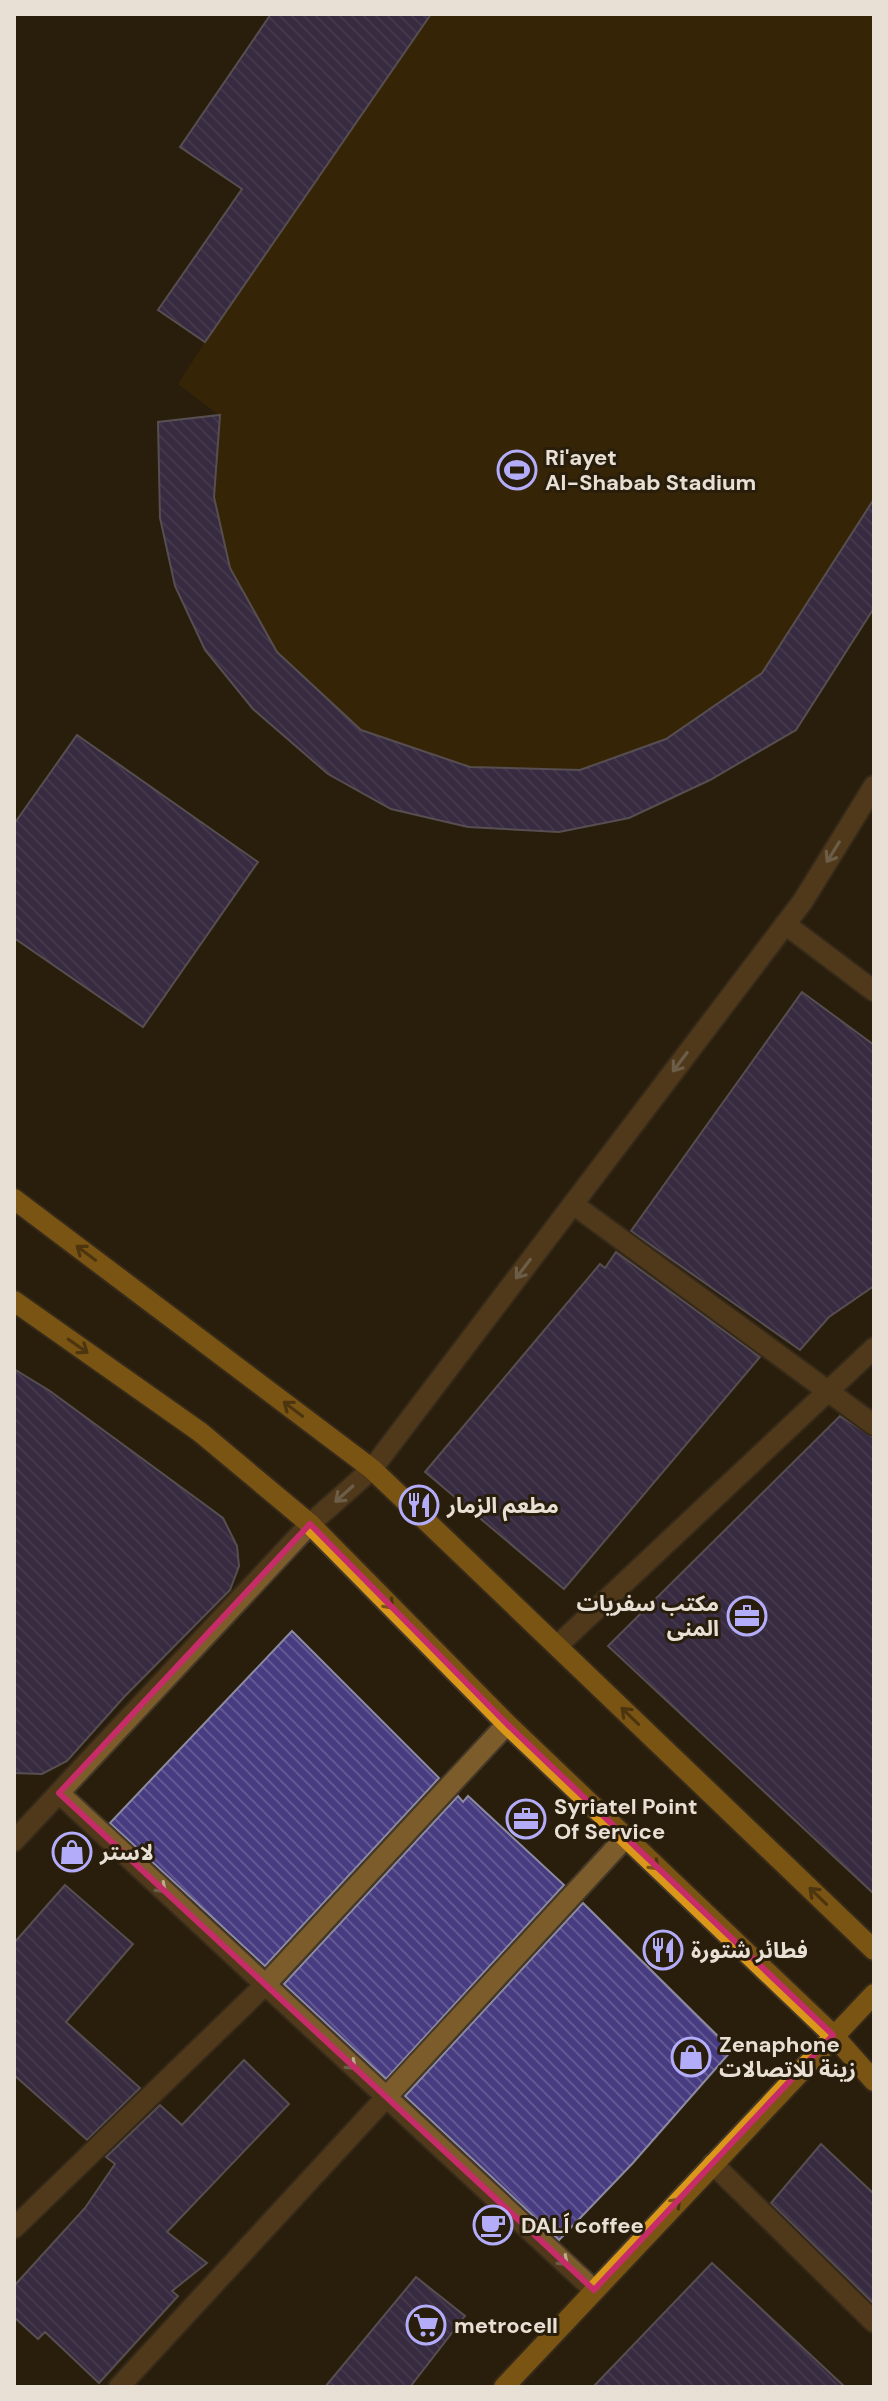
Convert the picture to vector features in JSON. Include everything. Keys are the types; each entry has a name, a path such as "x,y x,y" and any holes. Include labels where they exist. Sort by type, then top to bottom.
{"main road":[{"path":"14,1199 372,1469 874,1950"},
{"path":"14,1301 200,1432 310,1524 507,1724 833,2035 874,2081"},
{"path":"504,2387 874,1994"}],"street":[{"path":"14,1841 310,1524 372,1469 785,924 874,786"},
{"path":"785,924 874,991"},
{"path":"573,1204 874,1425"},
{"path":"557,1646 874,1348"},
{"path":"15,2224 265,1985 507,1724"},
{"path":"59,1793 594,2290"},
{"path":"119,2387 626,1837"},
{"path":"713,2164 874,2322"}],"highlighted area":[{"path":"310,1524 507,1724 833,2035 594,2290 59,1793"}],"shaded area":[{"name":"Ri'ayet Al-Shabab Stadium","path":"271,14 874,14 874,608 796,730 710,780 629,818 559,832 468,827 391,809 328,774 253,709 205,650 175,586 160,518 158,422 219,415 178,384 205,342 159,310 242,189 180,147"}],"building":[{"path":"271,14 431,14 205,342 158,310 242,189 180,147"},
{"path":"220,415 214,497 230,568 277,652 361,730 470,767 580,770 666,739 762,673 874,499 874,608 796,730 710,780 629,818 559,832 468,827 391,809 328,774 253,709 205,650 175,586 160,518 158,422"},
{"path":"77,735 258,862 143,1027 14,938 14,824"},
{"path":"802,992 874,1045 874,1286 829,1317 800,1350 631,1231"},
{"path":"616,1252 760,1357 564,1589 425,1472 600,1264 605,1268"},
{"path":"14,1369 50,1391 223,1518 237,1546 239,1566 230,1590 124,1697 67,1761 42,1774 14,1773"},
{"path":"840,1416 874,1438 874,1894 608,1646"},
{"path":"292,1631 439,1778 265,1966 110,1823"},
{"path":"458,1796 463,1802 468,1796 564,1885 386,2079 284,1984"},
{"path":"65,1885 133,1944 66,2022 140,2088 87,2140 14,2075 14,1943"},
{"path":"583,1903 732,2050 632,2164 559,2240 405,2096"},
{"path":"244,2060 289,2104 167,2232 207,2263 172,2291 178,2296 99,2383 45,2332 38,2339 14,2317 14,2286 85,2208 115,2164 106,2157 160,2105 182,2125"},
{"path":"821,2144 874,2194 874,2304 771,2203"},
{"path":"712,2263 845,2387 593,2387"},
{"path":"416,2277 465,2316 410,2387 325,2387"}],"place":[{"name":"Ri'ayet Al-Shabab Stadium","path":"517,470"},
{"name":"مطعم الزمار","path":"419,1505"},
{"name":"مكتب سفريات المنى","path":"747,1616"},
{"name":"Syriatel Point Of Service","path":"526,1819"},
{"name":"لاستر","path":"72,1852"},
{"name":"فطائر شتورة","path":"663,1950"},
{"name":"Zenaphone زينة للاتصالات","path":"691,2057"},
{"name":"DALÍ coffee","path":"493,2225"},
{"name":"metrocell","path":"426,2325"}]}
